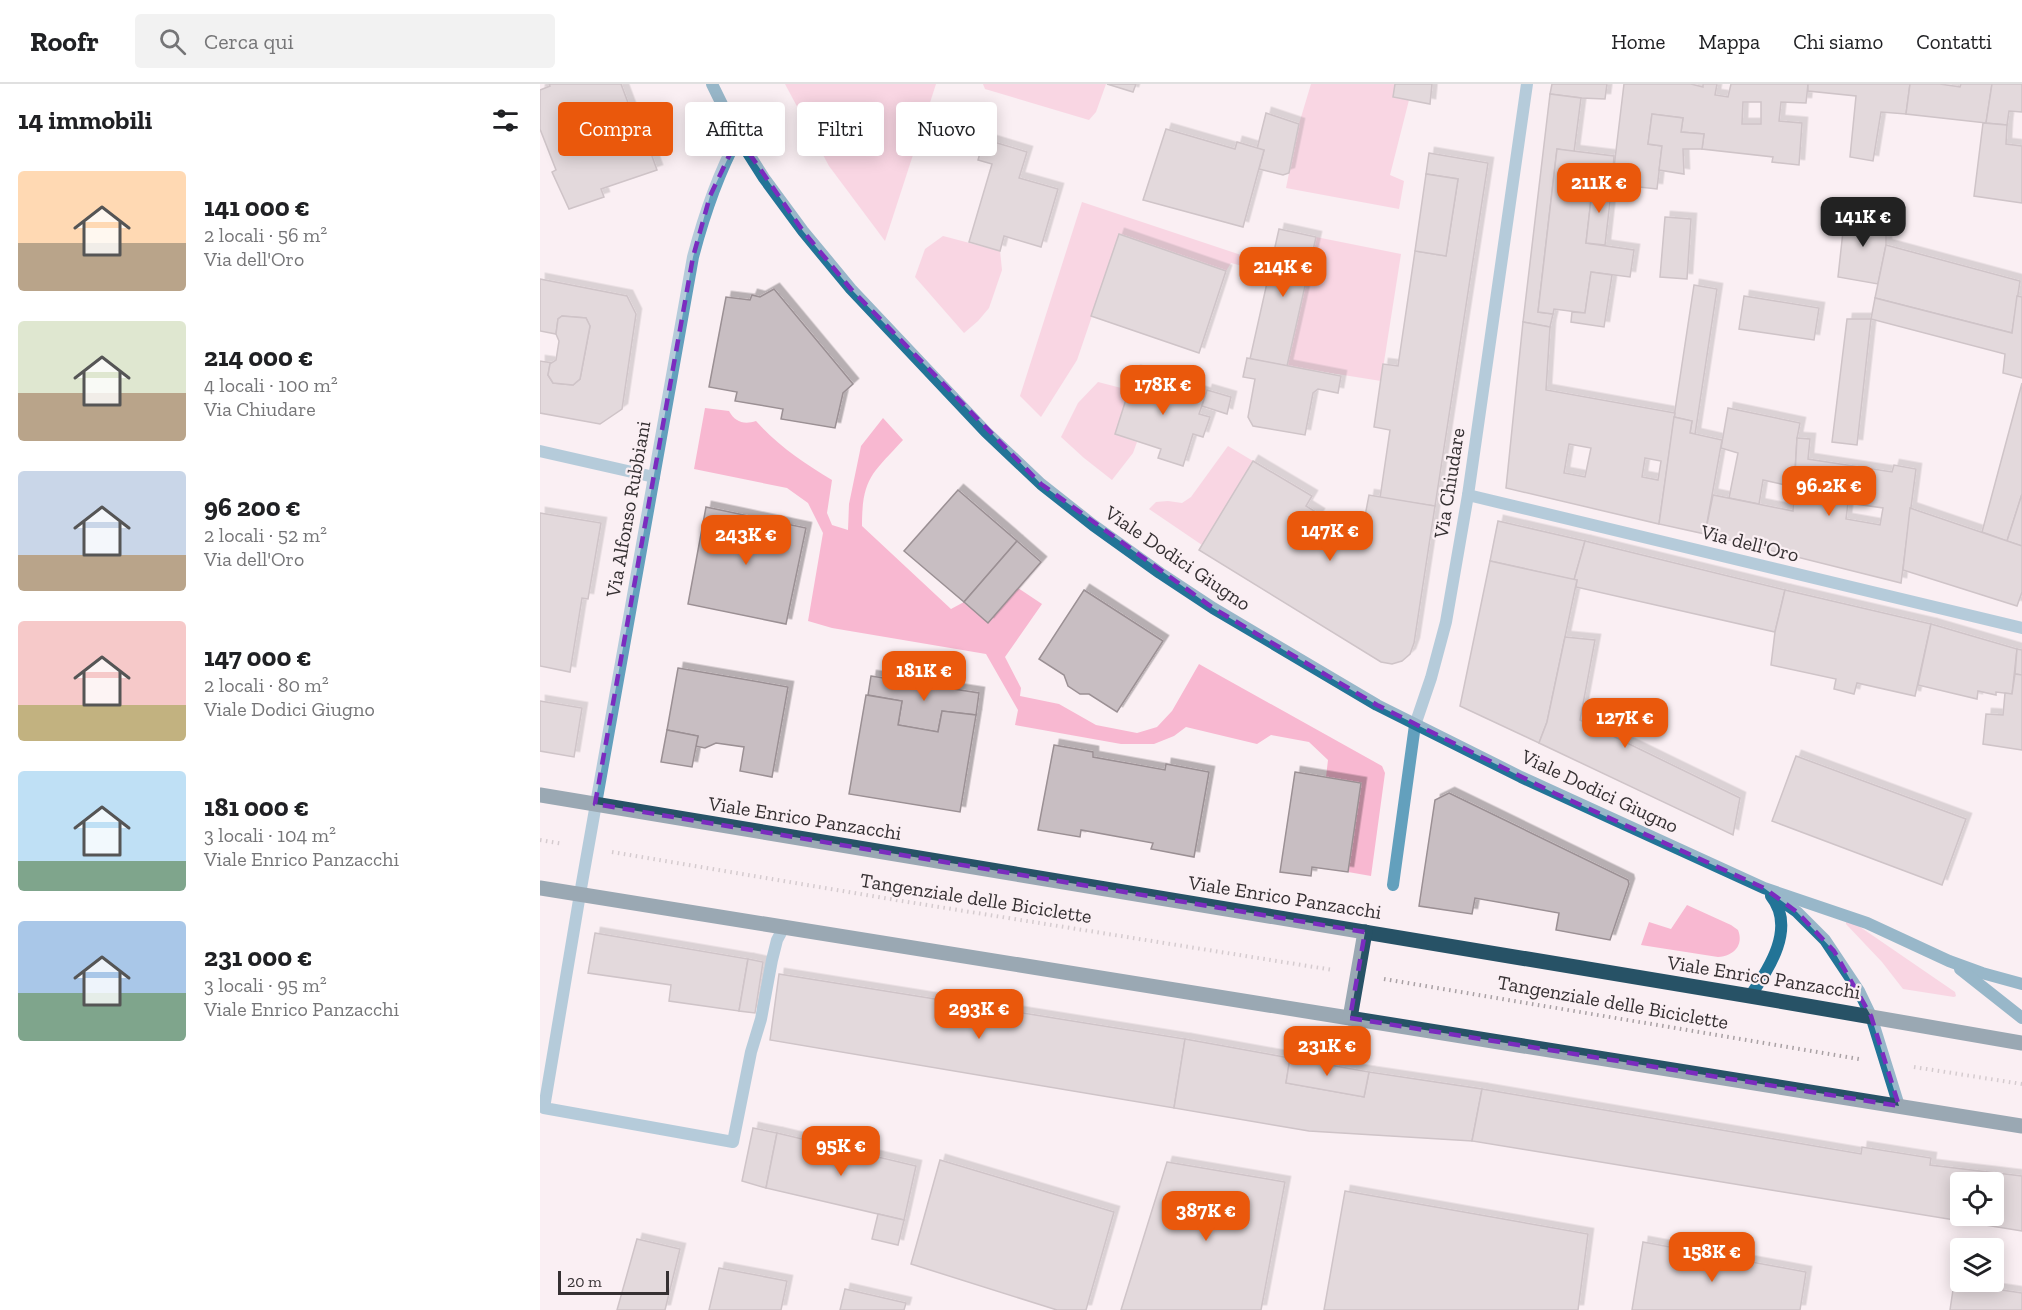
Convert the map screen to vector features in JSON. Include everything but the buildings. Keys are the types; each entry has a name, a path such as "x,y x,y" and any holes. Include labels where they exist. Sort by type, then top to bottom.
{"main road":[{"name":"Viale Enrico Panzacchi","path":"540,795 2022,1042"},
{"path":"540,888 2022,1126"},
{"path":"1350,1018 1365,932"}],"street":[{"name":"Viale Dodici Giugno","path":"712,84 721,102"},
{"name":"Via Chiudare","path":"1393,885 1415,725 1446,622 1468,495 1527,84"},
{"name":"Via Alfonso Rubbiani","path":"728,156 718,176 693,257 595,804 544,1108 734,1142 772,960 777,940 784,927"},
{"name":"Viale Dodici Giugno","path":"750,156 803,231 851,289 986,432 1041,483 1093,525 1213,608 1367,699 1554,793 1764,888 1858,919 1949,961 2022,984"},
{"path":"540,451 654,477"},
{"name":"Via dell'Oro","path":"1468,495 2022,628"},
{"name":"Viale Dodici Giugno","path":"1764,888 1797,912 1825,940 1859,991 1871,1016 1899,1106"},
{"path":"1750,996 1773,960 1782,921 1779,910 1764,888"},
{"name":"Viale Dodici Giugno","path":"1949,961 2022,1018"}],"path":[{"path":"540,840 564,844"},
{"name":"Tangenziale delle Biciclette","path":"620,853 1328,970"},
{"name":"Tangenziale delle Biciclette","path":"1388,980 1833,1055"},
{"path":"1928,1069 2022,1084"}],"highlighted area":[{"path":"738,137 803,231 851,289 1041,484 1213,608 1377,705 1554,793 1764,888 1797,912 1834,951 1871,1016 1899,1106 1350,1018 1365,932 595,804 693,257 710,196"}],"shaded area":[{"path":"785,84 936,84 930,102 896,102 896,156 913,156 885,241 824,156 884,156 884,102 797,102 797,106"},
{"path":"983,84 1106,84 1096,112 1089,120 985,89"},
{"path":"1311,84 1395,84 1393,97 1409,100 1390,175 1404,181 1399,209 1286,188 1299,124"},
{"path":"1082,202 1271,265 1270,273 1231,263 1226,271 1120,234 1077,360 1041,417 1020,396"},
{"path":"943,236 1000,251 1002,270 989,308 964,333 915,277 925,249"},
{"path":"1316,237 1401,254 1381,381 1287,366"},
{"path":"1098,382 1129,390 1115,434 1137,442 1133,453 1112,480 1061,437 1078,403"},
{"path":"705,408 729,411 740,422 756,421 792,454 832,480 827,513 832,525 848,530 849,504 861,446 883,418 903,440 876,469 871,478 864,497 862,526 951,609 964,602 1018,588 1042,604 1005,657 1021,688 1020,696 1059,704 1096,725 1137,733 1157,727 1172,711 1199,664 1382,766 1385,773 1371,876 1348,872 1361,783 1326,777 1328,760 1309,742 1271,735 1257,744 1186,727 1174,736 1154,744 1121,744 1015,725 1018,710 986,654 832,628 808,621 823,533 808,503 787,488 694,469"},
{"path":"1228,446 1253,461 1202,545 1149,509 1156,502 1182,503 1191,497"},
{"path":"1687,905 1738,930 1740,940 1736,949 1718,957 1641,945 1649,922 1671,929"},
{"path":"1850,920 1955,992 1956,996 1903,989 1882,962 1846,924"}]}
